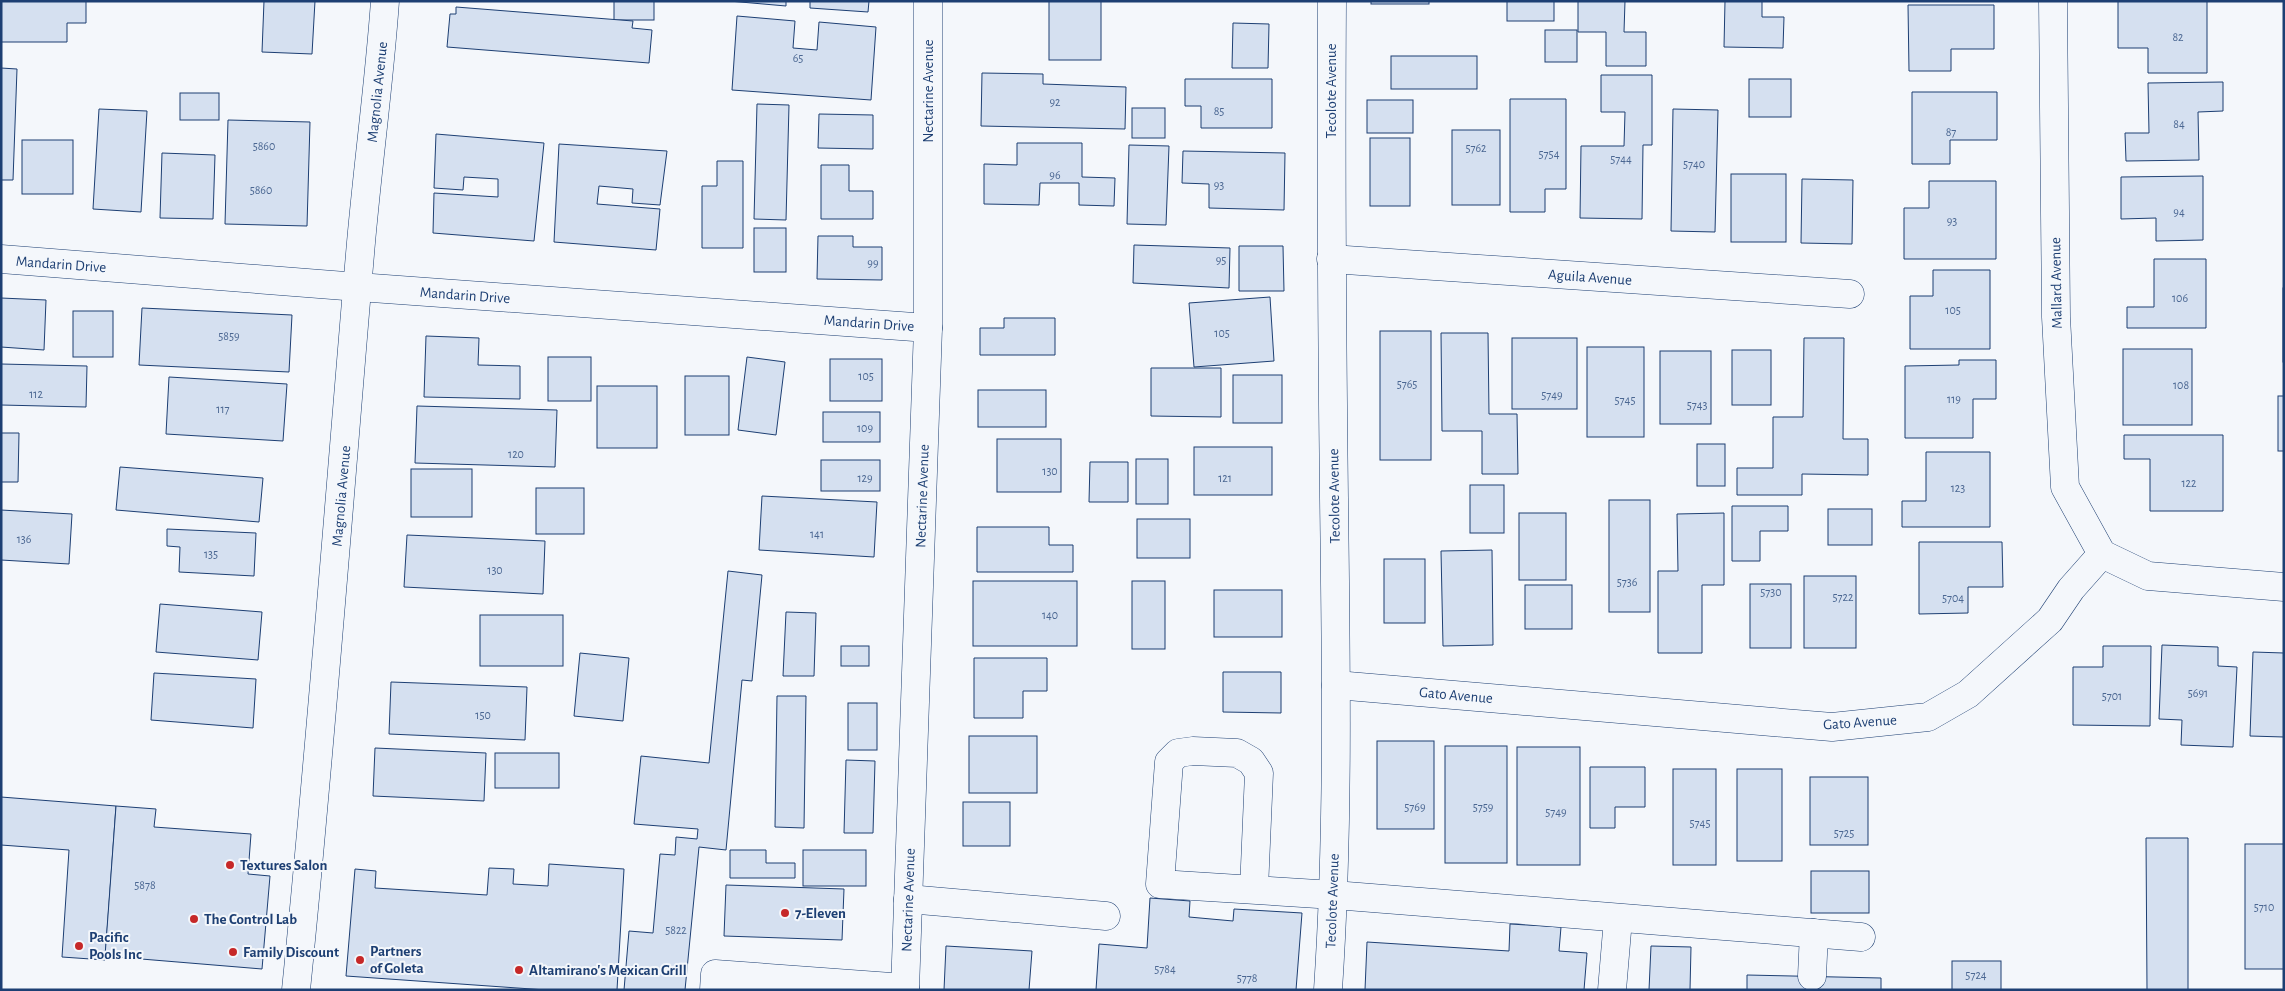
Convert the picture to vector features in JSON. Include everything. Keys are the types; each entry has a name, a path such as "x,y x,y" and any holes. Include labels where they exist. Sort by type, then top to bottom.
{"street":[{"name":"Magnolia Avenue","path":"296,990 333,599 358,287 385,1"},
{"name":"Nectarine Avenue","path":"905,989 928,328 928,1"},
{"name":"Tecolote Avenue","path":"1328,990 1334,895 1336,685 1331,259 1332,1"},
{"name":"Mallard Avenue","path":"2053,1 2056,317 2065,487 2102,554"},
{"name":"Mandarin Drive","path":"1,259 928,328"},
{"name":"Aguila Avenue","path":"1331,259 1850,294"},
{"path":"2102,554 2148,576 2284,587"},
{"name":"Gato Avenue","path":"1336,685 1832,727 1928,717 1968,694 2050,620 2071,589 2102,554"},
{"path":"1254,889 1258,773 1251,761 1238,753 1193,750 1178,753 1168,762 1160,884 1334,895 1861,937"},
{"path":"908,899 1106,916"},
{"path":"1612,990 1618,918"},
{"path":"1812,976 1814,933"},
{"path":"714,990 715,974 828,986 905,989"}],"building":[{"path":"1,1 86,1 86,23 67,23 67,42 1,42"},
{"path":"264,1 315,1 312,54 262,52"},
{"path":"614,1 654,1 654,20 614,20"},
{"path":"729,1 786,1 786,6"},
{"path":"810,1 869,1 868,12 810,8"},
{"path":"1049,1 1101,1 1101,60 1049,60"},
{"path":"1371,1 1429,1 1429,4 1371,4"},
{"path":"1507,1 1554,1 1554,21 1507,21"},
{"path":"1578,1 1625,1 1624,32 1646,32 1646,66 1606,66 1606,32 1578,32"},
{"path":"1725,1 1762,1 1762,17 1784,17 1783,48 1724,47"},
{"path":"2118,1 2207,1 2207,73 2148,73 2148,48 2118,48"},
{"path":"1908,5 1994,5 1994,49 1951,49 1951,71 1909,71"},
{"path":"456,7 633,21 632,28 652,30 649,63 447,47 450,14 456,14"},
{"path":"737,16 795,21 793,48 817,50 819,22 876,27 871,100 732,90"},
{"path":"1233,23 1269,24 1268,68 1232,68"},
{"path":"1545,30 1577,30 1577,62 1545,62"},
{"path":"1391,56 1477,56 1477,89 1391,89"},
{"path":"1,68 17,69 13,180 1,180"},
{"path":"982,73 1043,74 1043,84 1126,87 1125,129 981,126"},
{"path":"1601,75 1652,75 1652,145 1643,145 1642,219 1580,218 1581,146 1624,146 1625,112 1601,112"},
{"path":"1185,79 1272,79 1272,128 1201,128 1201,106 1185,106"},
{"path":"1749,79 1791,79 1791,117 1749,117"},
{"path":"2223,82 2223,111 2198,112 2199,160 2126,161 2125,133 2149,133 2148,83"},
{"path":"1912,92 1997,92 1997,140 1950,140 1950,164 1912,164"},
{"path":"180,93 219,93 219,120 180,120"},
{"path":"1510,99 1566,99 1566,189 1545,189 1545,212 1510,212"},
{"path":"1367,100 1413,100 1413,133 1367,133"},
{"path":"757,104 789,105 786,220 754,219"},
{"path":"1132,108 1165,108 1165,138 1132,138"},
{"path":"99,109 147,111 141,212 93,209"},
{"path":"1673,109 1718,110 1715,232 1671,231"},
{"path":"819,114 873,115 873,149 818,148"},
{"path":"228,120 310,122 307,226 225,224"},
{"path":"1452,130 1500,130 1500,205 1452,205"},
{"path":"436,134 544,143 534,241 433,233 434,193 498,197 498,179 464,177 463,190 434,188"},
{"path":"1370,138 1410,138 1410,206 1370,206"},
{"path":"22,140 73,140 73,194 22,194"},
{"path":"1017,143 1082,143 1082,177 1115,178 1114,206 1079,205 1079,183 1040,183 1039,205 984,204 984,164 1017,165"},
{"path":"559,144 667,151 660,205 632,203 633,189 599,186 597,204 660,209 656,250 554,242"},
{"path":"1129,145 1169,146 1166,225 1127,224"},
{"path":"1183,151 1285,153 1284,210 1209,208 1209,184 1182,183"},
{"path":"162,153 215,155 213,219 160,218"},
{"path":"717,161 743,161 743,248 702,248 702,186 717,186"},
{"path":"821,165 849,165 849,191 873,191 873,219 821,219"},
{"path":"1731,174 1786,174 1786,242 1731,242"},
{"path":"2203,176 2203,240 2156,241 2156,218 2121,219 2121,177"},
{"path":"1802,179 1853,180 1852,244 1801,243"},
{"path":"1929,181 1996,181 1996,259 1904,259 1904,208 1929,208"},
{"path":"754,228 786,228 786,272 754,272"},
{"path":"818,236 853,236 853,247 882,247 882,280 817,279"},
{"path":"1134,245 1230,248 1229,288 1133,283"},
{"path":"1239,246 1283,246 1284,291 1239,291"},
{"path":"2154,259 2206,259 2206,328 2127,328 2127,307 2154,307"},
{"path":"1933,270 1990,270 1990,349 1910,349 1910,296 1933,296"},
{"path":"2284,288 2284,362 2283,362"},
{"path":"1270,297 1274,361 1194,367 1189,303"},
{"path":"1,298 46,300 44,350 1,347"},
{"path":"142,308 292,315 289,372 139,365"},
{"path":"73,311 113,311 113,357 73,357"},
{"path":"1004,318 1055,318 1055,355 980,355 980,328 1004,328"},
{"path":"1380,331 1431,331 1431,460 1380,460"},
{"path":"1441,333 1488,333 1489,414 1517,414 1518,474 1482,474 1482,431 1442,431"},
{"path":"426,336 479,338 478,365 520,366 520,399 424,397"},
{"path":"1512,338 1577,338 1577,409 1512,409"},
{"path":"1804,338 1844,338 1843,439 1868,439 1868,475 1802,474 1802,495 1737,495 1737,468 1773,468 1773,417 1803,417"},
{"path":"1587,347 1644,347 1644,437 1587,437"},
{"path":"2123,349 2192,349 2192,425 2123,425"},
{"path":"1732,350 1771,350 1771,405 1732,405"},
{"path":"1660,351 1711,351 1711,424 1660,424"},
{"path":"548,357 591,357 591,401 548,401"},
{"path":"747,357 785,362 776,435 738,430"},
{"path":"830,359 882,359 882,401 830,401"},
{"path":"1959,360 1996,360 1996,399 1973,399 1973,438 1905,438 1905,366 1959,365"},
{"path":"1,364 87,366 86,407 1,405"},
{"path":"1151,368 1221,368 1221,417 1151,416"},
{"path":"1233,375 1282,375 1282,423 1233,423"},
{"path":"685,376 729,376 729,435 685,435"},
{"path":"169,377 287,384 283,441 166,434"},
{"path":"597,386 657,386 657,448 597,448"},
{"path":"978,390 1046,390 1046,427 978,427"},
{"path":"2278,396 2284,396 2284,451 2278,451"},
{"path":"417,406 557,410 555,467 415,463"},
{"path":"823,412 880,412 880,442 823,442"},
{"path":"1,433 19,433 18,482 1,482"},
{"path":"2124,435 2223,435 2223,511 2150,511 2150,459 2124,459"},
{"path":"997,439 1061,439 1061,492 997,492"},
{"path":"1697,444 1725,444 1725,486 1697,486"},
{"path":"1194,447 1272,447 1272,495 1194,495"},
{"path":"1926,452 1990,452 1990,527 1902,527 1902,501 1926,501"},
{"path":"1136,459 1168,459 1168,504 1136,504"},
{"path":"821,460 880,460 880,491 821,491"},
{"path":"1090,462 1128,462 1128,502 1089,502"},
{"path":"120,467 263,478 259,522 116,510"},
{"path":"411,469 472,469 472,517 411,517"},
{"path":"1470,485 1504,485 1504,533 1470,533"},
{"path":"536,488 584,488 584,534 536,534"},
{"path":"762,496 877,502 874,557 759,550"},
{"path":"1609,500 1650,500 1650,612 1609,612"},
{"path":"1732,506 1788,506 1788,531 1760,531 1760,561 1732,561"},
{"path":"1828,509 1872,509 1872,545 1828,545"},
{"path":"1,510 72,514 69,564 1,560"},
{"path":"1519,513 1566,513 1566,580 1519,580"},
{"path":"1724,513 1724,585 1702,585 1702,653 1658,653 1658,571 1678,571 1677,514"},
{"path":"1137,519 1190,519 1190,558 1137,558"},
{"path":"977,527 1049,527 1049,545 1073,545 1073,572 977,572"},
{"path":"167,529 256,533 254,576 179,572 180,547 167,546"},
{"path":"407,535 545,541 543,594 404,587"},
{"path":"1919,542 2002,542 2003,587 1968,587 1968,613 1919,614"},
{"path":"1492,550 1493,645 1443,646 1441,551"},
{"path":"1384,559 1425,559 1425,623 1384,623"},
{"path":"728,571 762,575 752,681 742,680 726,850 699,847 685,990 624,990 629,931 653,933 660,854 675,855 676,837 697,839 698,829 634,824 641,756 709,763"},
{"path":"1804,576 1856,576 1856,648 1804,648"},
{"path":"973,581 1077,581 1077,646 973,646"},
{"path":"1132,581 1165,581 1165,649 1132,649"},
{"path":"1750,584 1791,584 1791,648 1750,648"},
{"path":"1525,585 1572,585 1572,629 1525,629"},
{"path":"1214,590 1282,590 1282,637 1214,637"},
{"path":"160,604 262,612 258,660 156,652"},
{"path":"786,612 816,613 814,676 783,676"},
{"path":"480,615 563,615 563,666 480,666"},
{"path":"2162,645 2218,647 2218,666 2237,667 2233,747 2181,745 2182,720 2159,719"},
{"path":"841,646 869,646 869,666 841,666"},
{"path":"2103,646 2151,646 2150,726 2073,725 2073,667 2103,667"},
{"path":"2253,652 2284,653 2284,737 2250,736"},
{"path":"580,653 629,658 623,721 574,716"},
{"path":"974,658 1047,658 1047,691 1023,691 1023,718 974,718"},
{"path":"1223,672 1281,672 1281,713 1223,712"},
{"path":"154,673 256,679 253,728 151,720"},
{"path":"391,682 527,687 525,740 389,734"},
{"path":"777,696 806,696 804,828 775,827"},
{"path":"848,703 877,703 877,750 848,750"},
{"path":"969,736 1037,736 1037,793 969,793"},
{"path":"1377,741 1434,741 1434,829 1377,829"},
{"path":"1445,746 1507,746 1507,863 1445,863"},
{"path":"1517,747 1580,747 1580,865 1517,865"},
{"path":"375,748 486,753 484,801 373,796"},
{"path":"495,753 559,753 559,788 495,788"},
{"path":"846,760 875,761 873,833 844,833"},
{"path":"1590,767 1645,767 1645,807 1615,807 1615,828 1590,828"},
{"path":"1673,769 1716,769 1716,865 1673,865"},
{"path":"1737,769 1782,769 1782,861 1737,861"},
{"path":"1810,777 1868,777 1868,845 1810,845"},
{"path":"1,797 116,806 105,960 62,957 69,850 1,845"},
{"path":"963,802 1010,802 1010,846 963,846"},
{"path":"116,806 156,809 154,827 251,834 248,874 270,876 262,969 105,956"},
{"path":"2146,838 2188,838 2188,990 2147,990"},
{"path":"2245,844 2284,844 2284,969 2245,969"},
{"path":"730,850 766,850 766,863 795,863 795,878 730,878"},
{"path":"803,850 866,850 866,886 803,886"},
{"path":"549,864 624,869 617,990 546,990 346,976 355,869 376,871 375,888 487,895 489,868 514,869 513,884 548,886"},
{"path":"1811,871 1869,871 1869,913 1811,913"},
{"path":"726,885 844,889 842,940 724,936"},
{"path":"1150,898 1190,901 1189,917 1233,921 1234,909 1302,913 1296,990 1096,990 1099,944 1147,948"},
{"path":"1510,924 1561,927 1559,951 1587,953 1584,990 1365,990 1367,942 1509,951"},
{"path":"946,946 1032,951 1029,990 944,990"},
{"path":"1651,946 1691,947 1690,990 1649,990"},
{"path":"1952,961 2001,961 2001,990 1952,990"},
{"path":"1747,975 1881,978 1881,990 1747,990"}],"place":[{"name":"Textures Salon","path":"230,865"},
{"name":"7-Eleven","path":"785,913"},
{"name":"The Control Lab","path":"194,919"},
{"name":"Pacific Pools Inc","path":"79,946"},
{"name":"Family Discount","path":"233,952"},
{"name":"Partners of Goleta","path":"360,960"},
{"name":"Altamirano's Mexican Grill","path":"519,970"}]}
